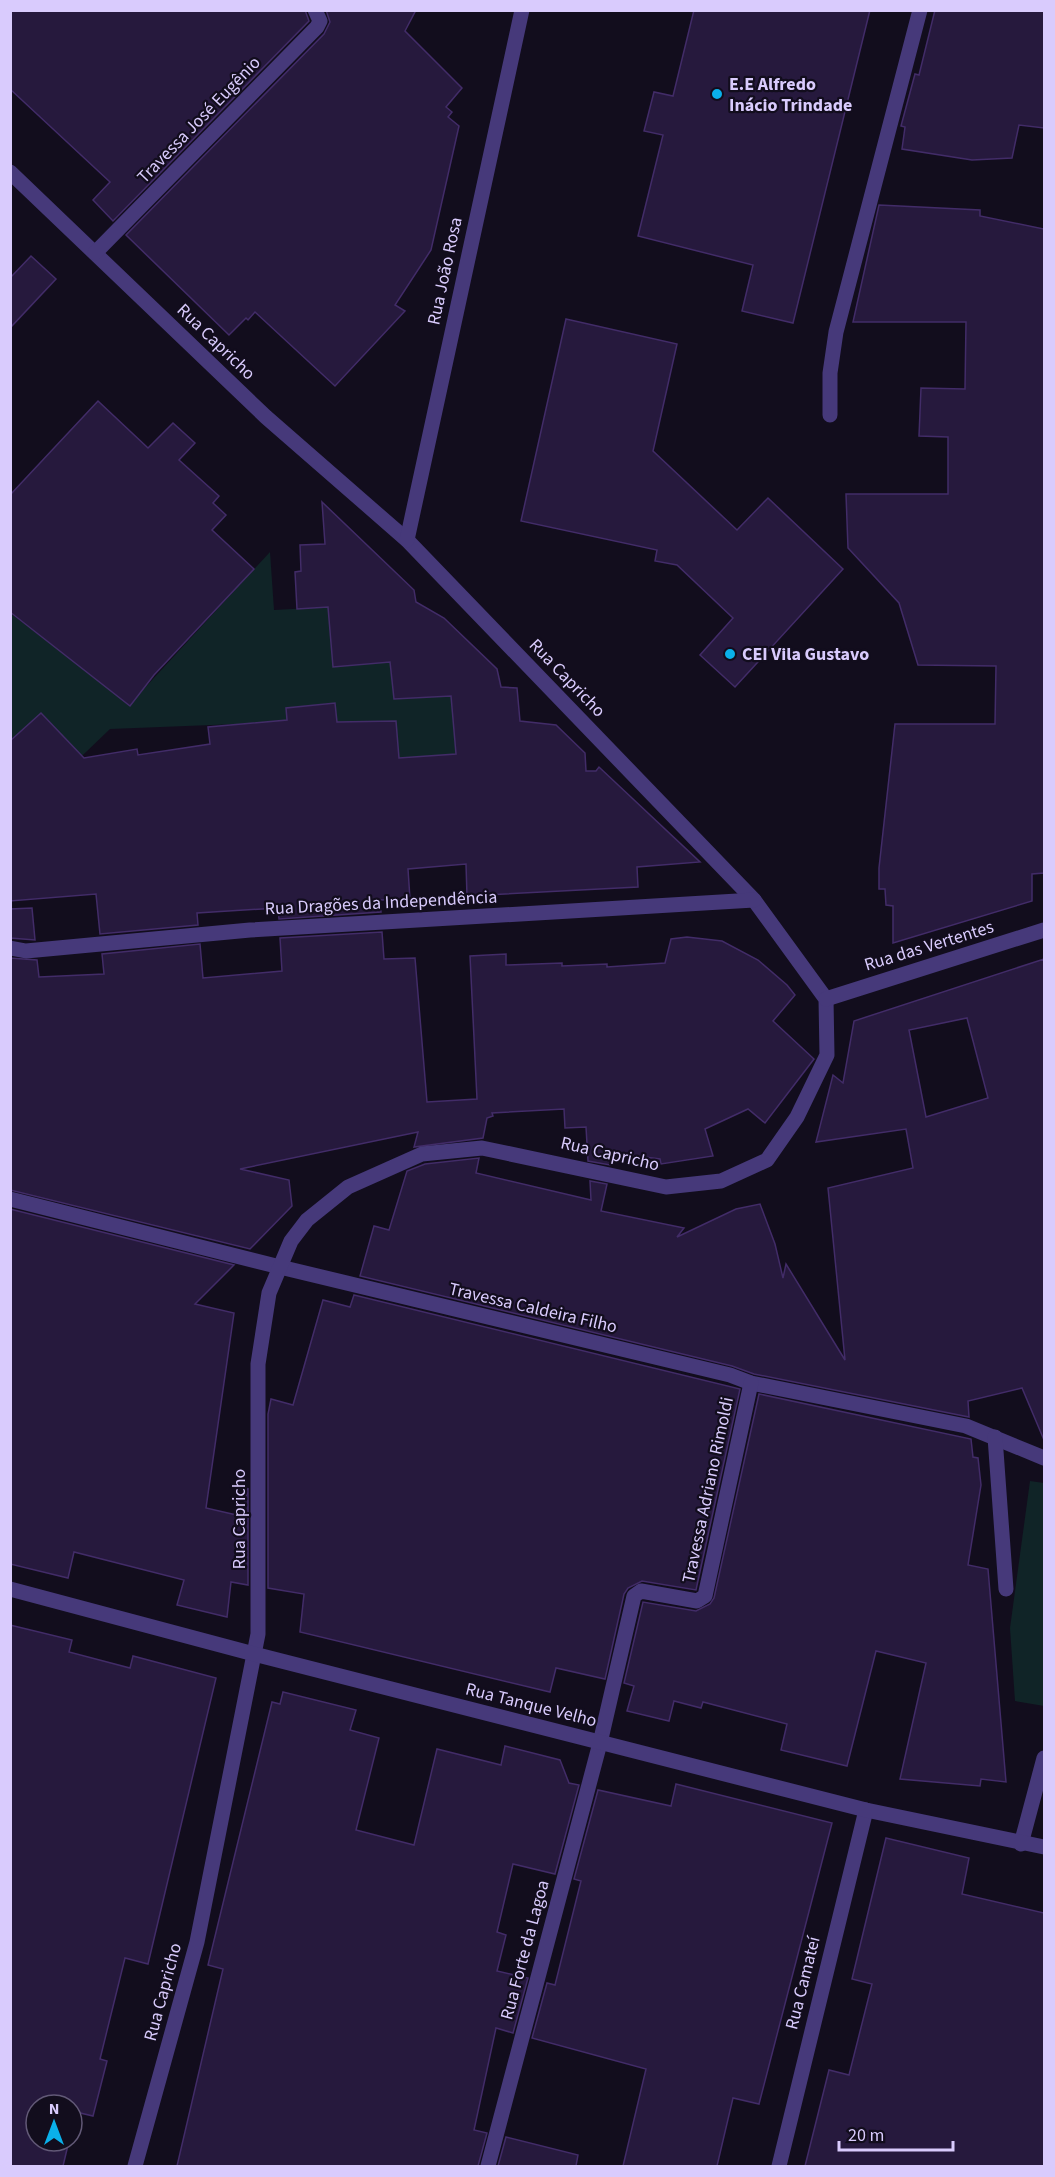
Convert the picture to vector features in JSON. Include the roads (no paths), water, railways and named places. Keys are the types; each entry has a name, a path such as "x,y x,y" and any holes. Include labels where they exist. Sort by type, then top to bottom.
{"street":[{"name":"Travessa José Eugênio","path":"95,253 317,27 320,21 315,10"},
{"name":"Rua João Rosa","path":"407,540 522,10"},
{"path":"830,416 830,373 836,332 920,10"},
{"name":"Rua Capricho","path":"10,172 266,417 407,540 754,900 826,999 826,1055 797,1117 766,1160 721,1181 666,1187 482,1148 422,1154 348,1187 307,1220 291,1241 269,1293 258,1364 258,1623 254,1654 197,1941 135,2166"},
{"name":"Rua Dragões da Independência","path":"10,948 26,951 250,930 754,900"},
{"name":"Rua das Vertentes","path":"826,999 1044,930"},
{"name":"Travessa Caldeira Filho","path":"10,1199 280,1268 730,1375 751,1383 966,1426 1044,1458"},
{"name":"Travessa Adriano Rimoldi","path":"600,1743 634,1596 641,1591 697,1601 705,1596 751,1383"},
{"path":"995,1437 1006,1589"},
{"name":"Rua Tanque Velho","path":"10,1589 254,1654 866,1810 1044,1847"},
{"name":"Rua Forte da Lagoa","path":"488,2166 600,1743"},
{"path":"1021,1844 1044,1758"},
{"name":"Rua Camateí","path":"779,2166 866,1810"}],"place":[{"name":"E.E Alfredo Inácio Trindade","path":"717,94"},
{"name":"CEI Vila Gustavo","path":"730,654"}]}
